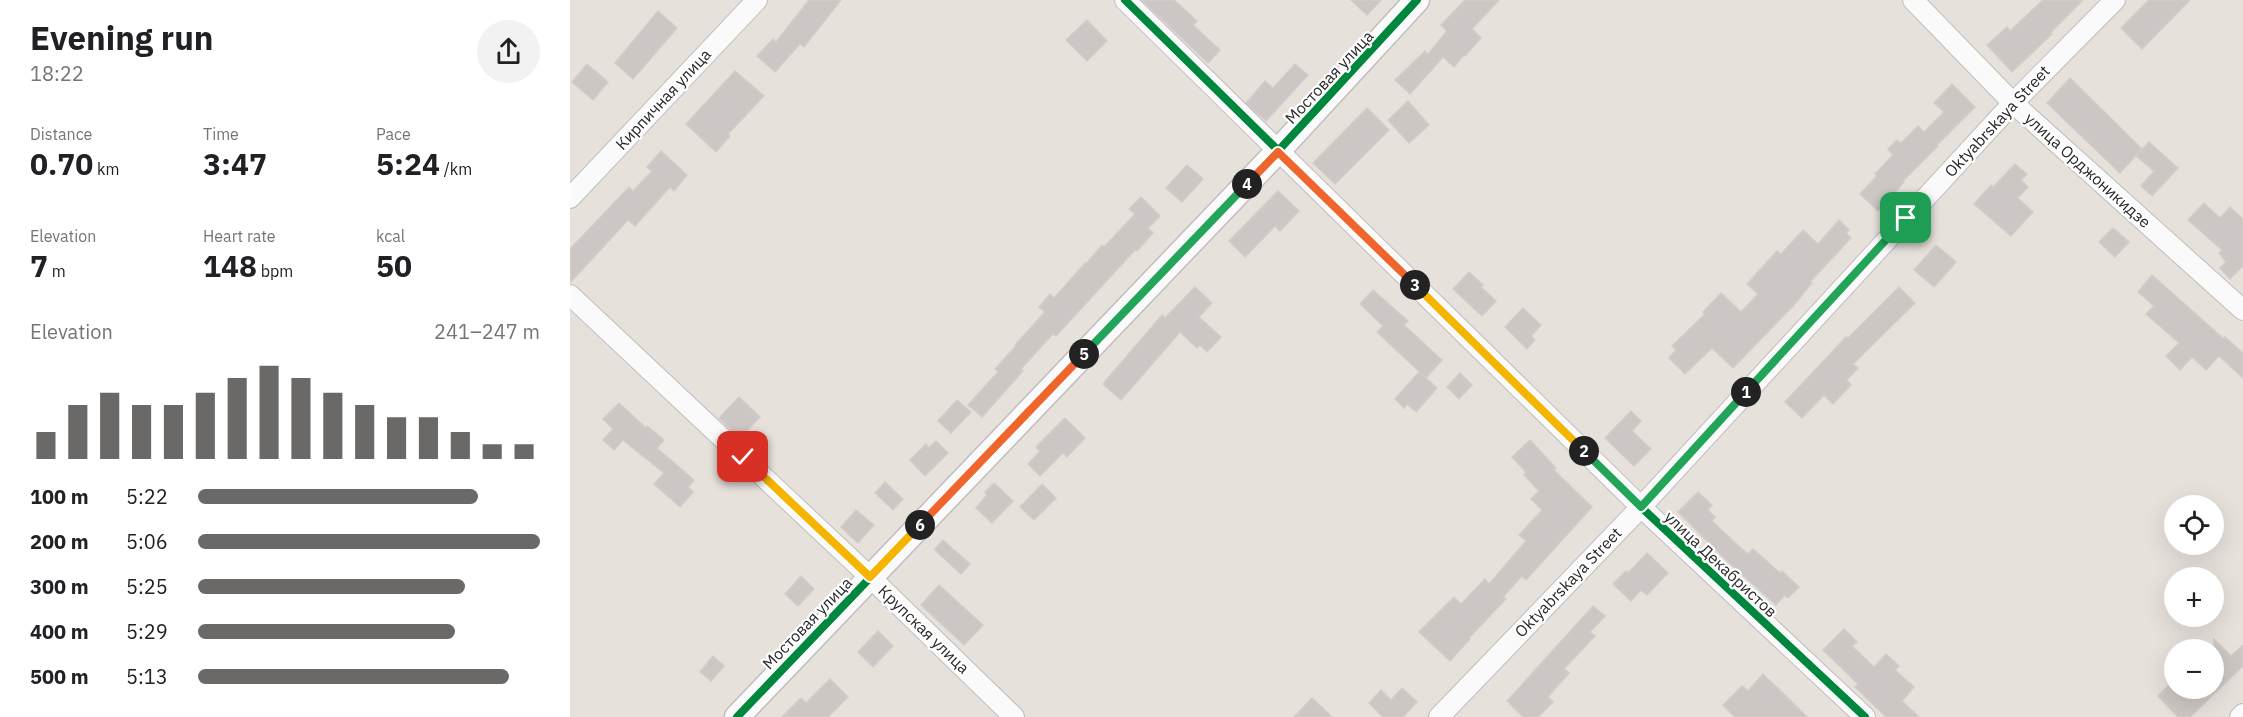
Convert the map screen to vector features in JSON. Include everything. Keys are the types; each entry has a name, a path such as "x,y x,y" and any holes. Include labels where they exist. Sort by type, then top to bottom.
{"street":[{"name":"Кирпичная улица","path":"570,198 757,0"},
{"name":"улица Декабристов","path":"1125,0 1641,507 1864,717"},
{"name":"Мостовая улица","path":"736,717 1278,152 1417,0"},
{"name":"улица Орджоникидзе","path":"1913,0 2013,103 2243,310"},
{"name":"Oktyabrskaya Street","path":"1439,717 1641,507 2013,103 2115,0"},
{"name":"Крупская улица","path":"570,294 870,577 1014,717"}],"building":[{"path":"809,0 841,0 804,47 800,44 775,72 757,56 773,39 776,42"},
{"path":"1142,0 1174,0 1197,21 1193,25 1220,50 1208,63"},
{"path":"1351,0 1381,0 1367,15"},
{"path":"1465,0 1499,0 1472,29 1481,38 1465,56 1454,67 1443,57 1410,94 1395,80 1425,51 1428,54 1447,31 1441,25"},
{"path":"2043,0 2083,0 2012,72 1987,45 2007,27 2010,31"},
{"path":"2149,0 2190,0 2142,49 2121,28"},
{"path":"658,11 677,28 633,79 615,63"},
{"path":"1087,20 1107,41 1087,61 1066,40"},
{"path":"587,64 608,82 593,100 572,82"},
{"path":"1295,64 1308,75 1266,121 1246,103 1265,81 1273,88"},
{"path":"735,71 764,96 728,134 730,136 716,152 686,124"},
{"path":"2070,78 2142,149 2120,173 2047,103"},
{"path":"1952,84 1975,107 1903,181 1878,211 1860,194 1893,155 1888,149 1897,140 1901,143 1918,126 1924,132 1944,112 1934,103"},
{"path":"1408,101 1429,125 1409,143 1388,120"},
{"path":"1367,108 1389,130 1335,184 1313,163"},
{"path":"2149,142 2178,168 2152,196 2141,186 2154,171 2136,156"},
{"path":"661,151 687,175 674,191 670,187 635,226 628,220 570,283 570,249 629,187 633,191 652,171 647,167"},
{"path":"2015,164 2027,174 2021,180 2028,187 2018,198 2033,212 2011,236 1974,204"},
{"path":"1187,165 1203,179 1182,202 1166,188"},
{"path":"1278,191 1299,211 1280,231 1275,226 1245,257 1229,241"},
{"path":"1141,197 1160,216 1148,228 1153,233 1056,336 1053,334 982,417 968,405 998,372 995,369 1045,312 1039,307 1050,294 1054,298 1102,245 1104,247 1135,214 1129,209"},
{"path":"2204,203 2220,218 2230,207 2243,219 2243,266 2230,279 2220,268 2226,262 2219,253 2222,250 2188,220"},
{"path":"1839,220 1849,230 1846,233 1851,238 1810,282 1812,283 1794,305 1733,368 1712,348 1685,374 1669,358 1676,350 1672,346 1705,314 1703,312 1721,293 1741,312 1758,294 1747,284 1777,251 1781,254 1803,230 1818,244"},
{"path":"2113,228 2129,242 2115,257 2099,242"},
{"path":"1936,245 1956,262 1934,287 1914,270"},
{"path":"1469,272 1496,301 1482,316 1453,289"},
{"path":"2152,275 2243,353 2243,378 2219,356 2206,370 2192,357 2180,370 2166,356 2179,343 2146,314 2154,306 2138,292"},
{"path":"1195,287 1212,303 1199,317 1221,337 1207,352 1200,345 1197,348 1180,332 1121,400 1103,384 1162,315 1165,318"},
{"path":"1899,287 1915,303 1853,364 1858,368 1847,380 1851,385 1833,404 1824,395 1802,418 1785,402 1846,337 1848,338"},
{"path":"1373,290 1408,321 1404,325 1442,360 1426,378 1377,332 1383,326 1360,304"},
{"path":"1523,308 1541,325 1531,336 1535,340 1527,349 1505,327"},
{"path":"1419,372 1437,388 1416,412 1407,404 1404,408 1395,399"},
{"path":"1460,373 1472,385 1459,399 1447,387"},
{"path":"739,397 760,417 740,438 719,418"},
{"path":"957,400 971,412 951,433 938,421"},
{"path":"619,403 646,428 647,426 664,440 657,448 694,480 688,487 693,492 680,507 654,484 664,473 623,440 614,450 603,440 613,429 603,419"},
{"path":"1631,411 1641,421 1632,431 1651,449 1634,466 1605,438"},
{"path":"1065,418 1085,438 1067,457 1063,453 1040,476 1028,464 1040,451 1036,447"},
{"path":"1530,440 1556,468 1554,470 1592,507 1526,580 1522,576 1503,597 1506,599 1450,661 1419,632 1454,597 1461,604 1485,579 1489,584 1526,541 1519,535 1542,510 1531,499 1539,491 1512,457"},
{"path":"936,441 948,453 925,476 910,460 926,444 929,448"},
{"path":"885,482 903,499 893,510 875,493"},
{"path":"994,483 1013,501 992,523 976,508 987,495 985,492"},
{"path":"1042,484 1056,498 1034,520 1020,507"},
{"path":"1698,492 1712,505 1708,510 1715,517 1712,521 1748,554 1753,549 1799,587 1788,598 1785,595 1776,605 1728,562 1678,512"},
{"path":"856,510 874,525 858,543 841,527"},
{"path":"943,540 970,564 961,574 936,551 935,549"},
{"path":"1647,553 1668,573 1647,595 1641,590 1631,601 1613,584 1626,571 1628,573"},
{"path":"801,576 814,589 798,606 785,594"},
{"path":"939,585 983,625 964,645 921,605"},
{"path":"1593,606 1605,616 1590,632 1595,636 1564,669 1569,673 1548,697 1553,702 1538,717 1523,717 1507,701"},
{"path":"1844,629 1857,642 1852,646 1874,667 1886,654 1899,666 1895,670 1914,687 1902,701 1919,717 1886,717 1855,687 1858,684 1823,650"},
{"path":"878,631 893,646 873,667 858,652"},
{"path":"2243,645 2243,666 2224,684 2224,649 2231,656"},
{"path":"713,656 724,666 711,681 700,672"},
{"path":"1763,674 1807,717 1735,717 1723,705 1742,686 1748,691"},
{"path":"830,679 848,697 828,717 782,717 801,698 806,703"},
{"path":"1402,688 1417,702 1403,717 1383,717 1369,703 1381,690 1391,700"},
{"path":"2164,690 2164,699 2209,699 2190,717 2178,717 2158,696"},
{"path":"1312,698 1332,717 1294,717"}],"cycle path":[{"path":"1125,0 1641,507 1865,717"},
{"path":"737,717 1278,151 1417,0"}],"route":[{"path":"743,457 870,577 1278,152 1641,507 1906,218"}]}
